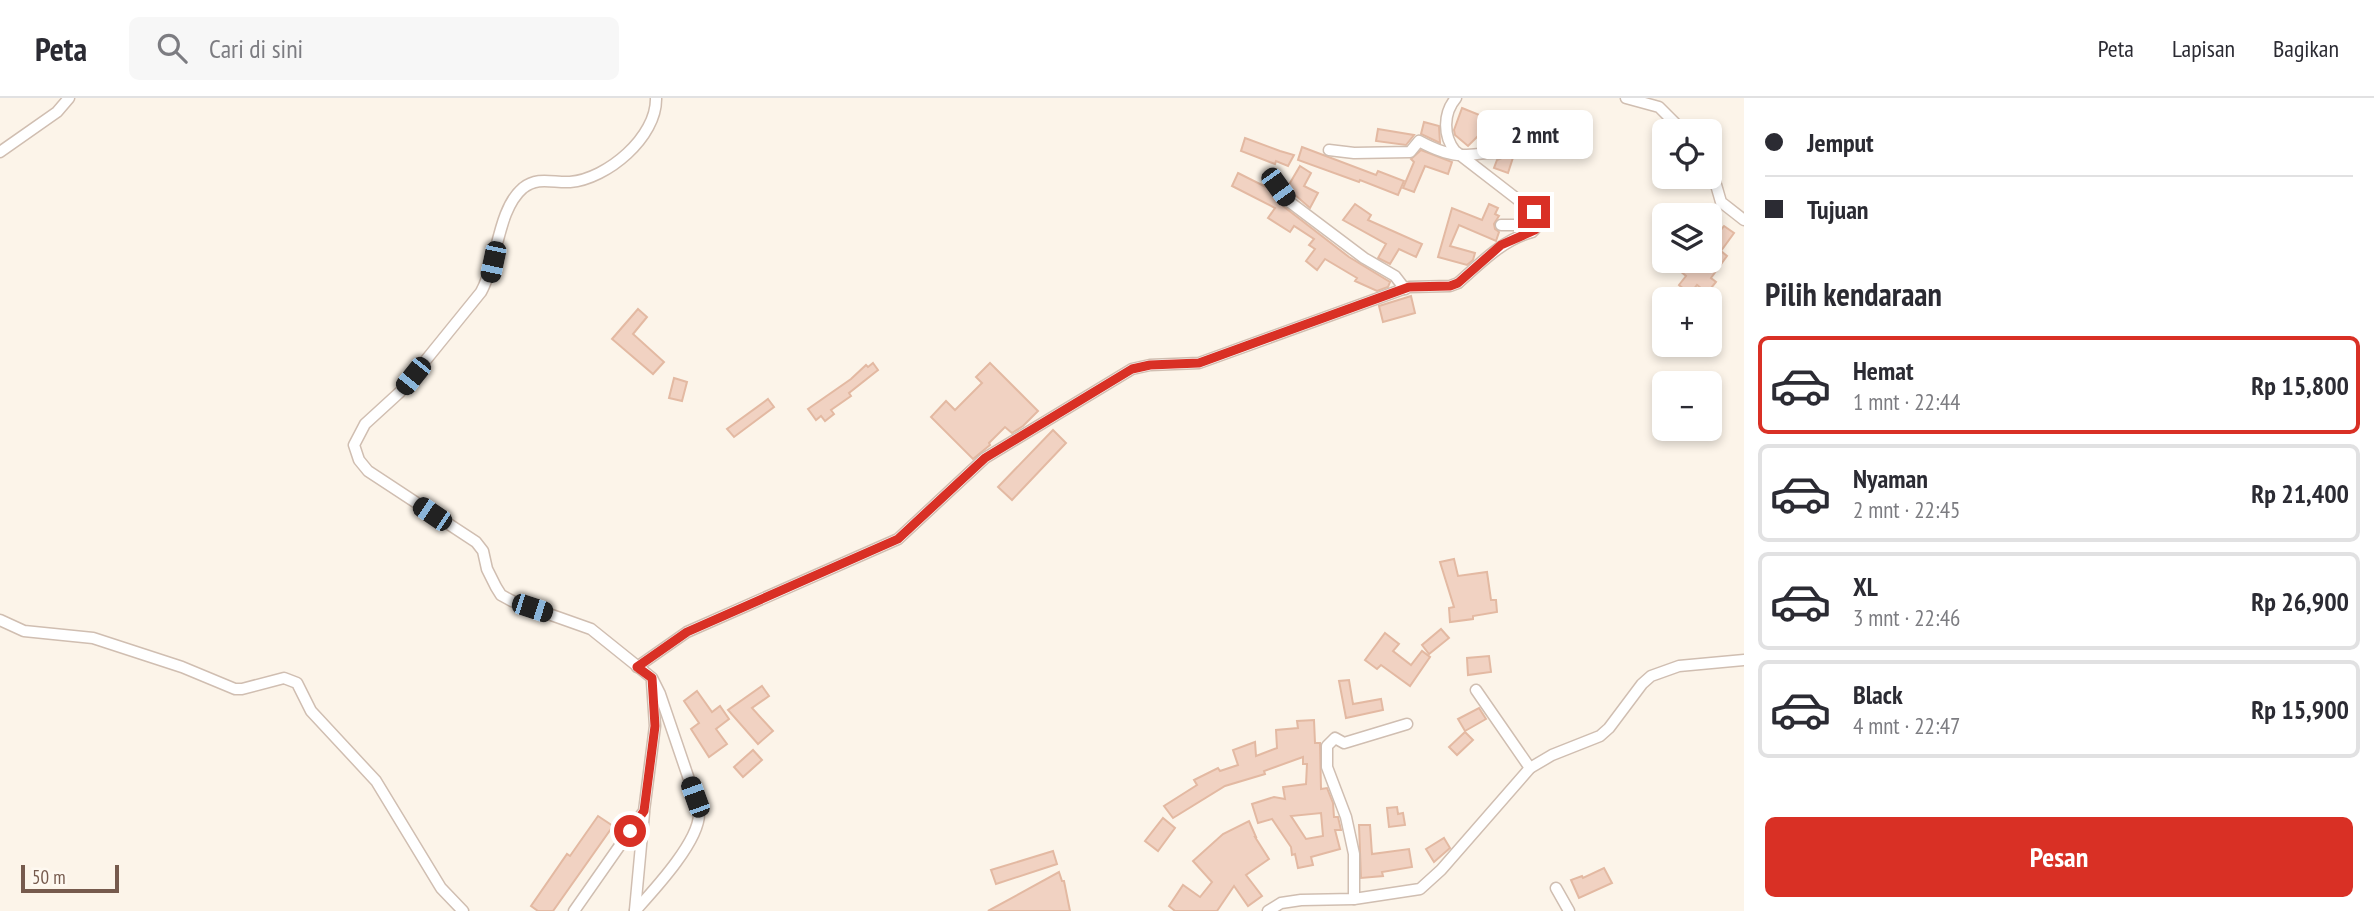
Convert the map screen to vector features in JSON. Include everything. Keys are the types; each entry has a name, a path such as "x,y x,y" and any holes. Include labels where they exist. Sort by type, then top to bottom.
{"street":[{"path":"0,152 57,112 69,98"},
{"path":"635,911 687,845 696,828 699,814 664,705 652,678 591,629 502,595 487,569 480,546 368,471 359,460 354,444 365,424 400,392 481,292 490,276 508,208 516,195 538,180 569,182 588,178 618,160 635,146 650,125 656,109 656,98"},
{"path":"637,667 687,632 898,539 985,458 1132,369 1150,365 1199,363 1405,289 1450,286 1458,283 1501,245 1532,232 1537,223 1530,209 1461,156 1449,143 1448,112 1456,98"},
{"path":"1626,98 1659,107 1671,119"},
{"path":"1329,150 1354,153 1410,152 1419,141 1435,149 1461,156 1484,152 1499,153"},
{"path":"1278,187 1287,200 1364,258 1395,276 1405,289"},
{"path":"1717,189 1721,202 1744,220"},
{"path":"1501,225 1515,225 1532,232"},
{"path":"0,620 24,631 93,638 182,667 235,689 278,678 291,679 301,689 310,711 376,781 442,888 463,911"},
{"path":"1268,911 1281,904 1301,900 1354,899 1420,888 1441,870 1530,768 1552,755 1600,736 1642,684 1662,670 1679,666 1744,660"},
{"path":"635,911 655,726 652,678"},
{"path":"1476,690 1530,768"},
{"path":"1354,899 1354,854 1346,817 1326,767 1326,746 1335,738 1345,743 1407,724"},
{"path":"574,911 644,811"},
{"path":"1556,888 1569,911"}],"building":[{"path":"1462,108 1487,118 1483,131 1468,146 1455,135 1454,130"},
{"path":"1424,122 1439,126 1440,143 1421,134"},
{"path":"1378,129 1414,135 1406,145 1376,141"},
{"path":"1507,134 1519,139 1508,173 1494,168 1497,160 1506,156 1506,150 1502,146"},
{"path":"1245,138 1294,155 1288,166 1276,161 1275,164 1241,151"},
{"path":"1302,147 1376,175 1378,171 1404,181 1398,195 1360,180 1359,182 1298,160"},
{"path":"1421,150 1452,162 1448,174 1425,166 1414,192 1403,188 1414,162 1411,159"},
{"path":"1300,166 1311,173 1304,186 1318,193 1310,208 1287,188"},
{"path":"1238,173 1270,189 1283,206 1349,257 1390,282 1388,287 1377,291 1355,281 1357,278 1325,259 1317,270 1306,261 1315,249 1309,245 1314,239 1294,226 1290,232 1268,218 1275,208 1232,186"},
{"path":"1355,204 1371,215 1368,220 1422,244 1416,257 1399,249 1390,264 1378,258 1386,244 1343,220"},
{"path":"1489,204 1498,208 1495,214 1499,216 1494,224 1499,232 1496,241 1459,225 1450,246 1475,253 1473,260 1467,265 1438,257 1452,208 1482,220"},
{"path":"1724,226 1734,233 1722,250"},
{"path":"1682,273 1715,273 1711,278 1716,282 1712,287 1681,287 1679,285 1686,276"},
{"path":"1411,296 1415,313 1383,322 1379,306"},
{"path":"638,309 647,317 633,334 664,362 653,374 612,339"},
{"path":"873,363 878,370 849,393 851,396 831,410 834,414 825,421 821,416 816,420 808,409 866,365 868,367"},
{"path":"990,363 1038,411 1012,433 1005,427 990,445 973,459 931,417 946,401 955,410 982,383 976,377"},
{"path":"674,378 687,382 682,401 669,398"},
{"path":"768,399 774,407 734,437 727,429"},
{"path":"1053,430 1066,443 1012,500 998,487"},
{"path":"1454,559 1458,576 1487,572 1491,600 1496,600 1497,612 1450,622 1449,608 1454,607 1440,562"},
{"path":"1441,629 1449,638 1429,654 1422,645"},
{"path":"1385,633 1399,644 1393,651 1411,665 1422,651 1430,657 1410,686 1381,665 1377,669 1365,660"},
{"path":"1489,656 1491,672 1468,675 1467,658"},
{"path":"1349,680 1353,704 1381,699 1383,710 1346,718 1339,681"},
{"path":"762,686 769,696 752,708 773,731 758,744 728,710"},
{"path":"697,691 712,712 720,706 729,719 716,729 727,744 709,757 691,729 699,723 684,701"},
{"path":"1479,708 1486,719 1465,731 1458,719"},
{"path":"1314,720 1315,743 1320,743 1321,789 1327,788 1333,803 1334,817 1338,817 1341,830 1335,830 1340,849 1311,857 1313,865 1298,868 1295,854 1292,855 1291,847 1272,819 1258,823 1252,804 1274,797 1285,799 1283,787 1306,784 1307,764 1303,764 1303,757 1264,771 1265,774 1225,786 1173,818 1164,806 1197,785 1194,780 1218,768 1220,771 1238,765 1233,750 1255,742 1256,756 1277,748 1276,730 1298,728 1297,721","holes":["1321,813 1323,836 1306,839 1291,816"]},
{"path":"1465,732 1473,740 1457,755 1449,747"},
{"path":"753,750 762,760 743,777 734,767"},
{"path":"1397,807 1398,814 1403,813 1405,825 1389,827 1387,808"},
{"path":"598,816 613,826 553,911 538,911 531,906 567,854 570,856"},
{"path":"1163,818 1175,828 1158,851 1145,841"},
{"path":"1249,821 1255,837 1269,859 1246,875 1262,896 1248,906 1234,886 1217,911 1175,911 1169,906 1183,885 1200,897 1212,882 1193,861 1223,834"},
{"path":"1359,825 1370,825 1372,854 1409,849 1412,867 1382,872 1383,876 1361,878"},
{"path":"1444,838 1450,848 1434,862 1426,849"},
{"path":"1053,851 1057,864 996,884 991,870"},
{"path":"1604,868 1612,883 1579,898 1571,880 1582,876 1583,878"},
{"path":"1059,872 1064,881 1070,911 988,911"}],"route":[{"path":"630,831 644,811 655,726 652,678 637,667 678,637 888,545 907,531 985,458 1132,369 1150,365 1199,363 1409,287 1450,286 1458,283 1501,245 1535,230 1537,223 1534,212"}]}
